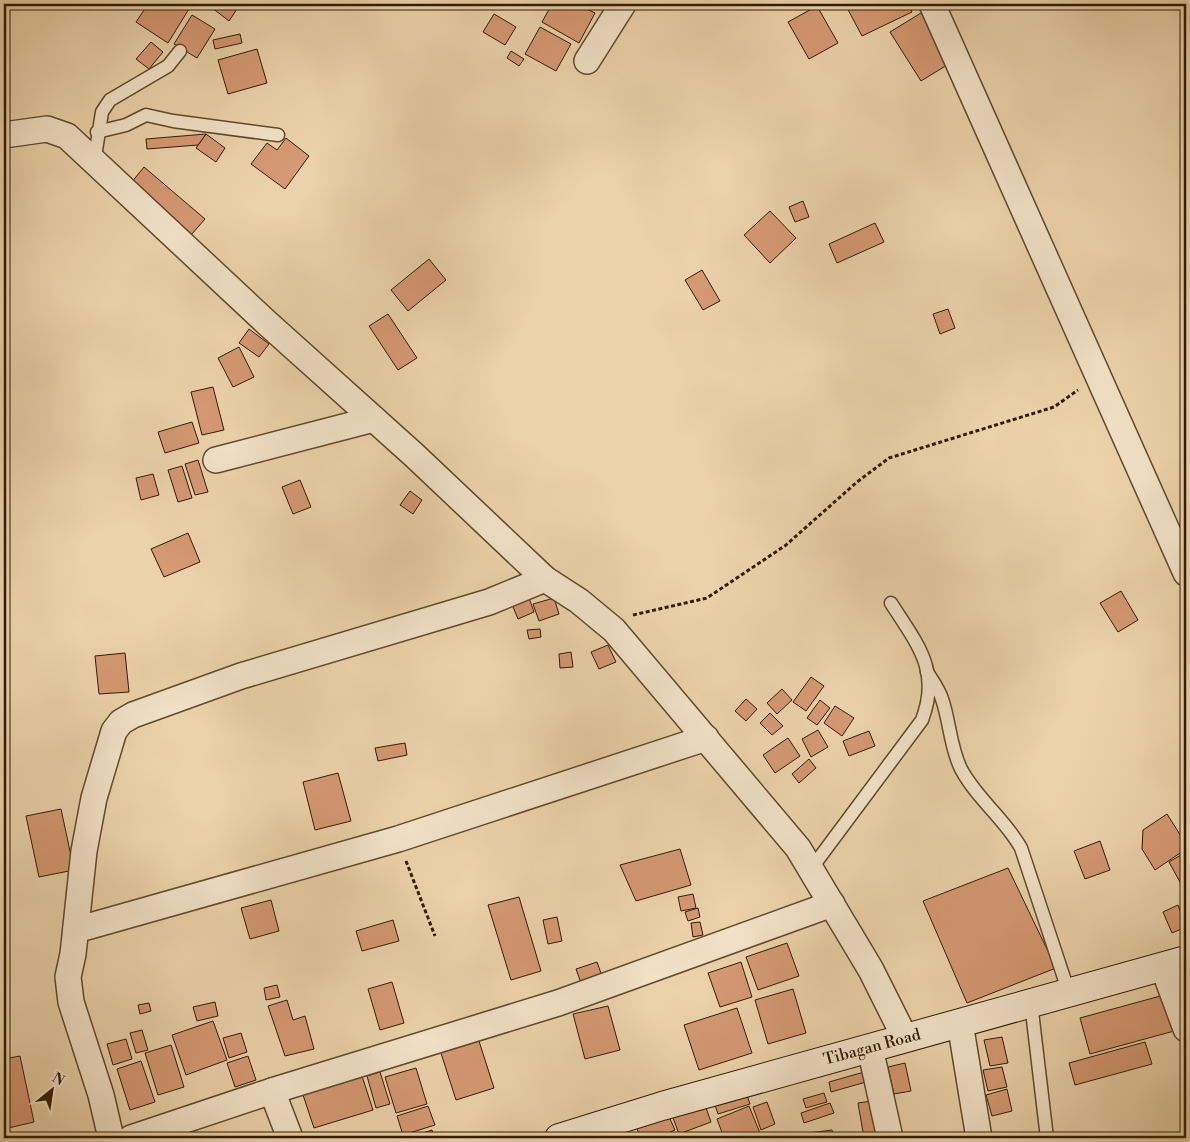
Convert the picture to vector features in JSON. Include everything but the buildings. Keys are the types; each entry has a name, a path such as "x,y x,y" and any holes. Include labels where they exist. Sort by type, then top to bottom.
{"main road":[{"name":"Tibagan Road","path":"559,1138 662,1106 1175,963"}],"street":[{"path":"587,61 623,4"},
{"path":"932,4 1186,573"},
{"path":"4,135 54,130 67,136 545,579 579,601 606,624 706,738 798,848 871,970 905,1038"},
{"path":"216,460 374,419"},
{"path":"111,1138 101,1095 71,1002 68,977 76,930 84,851 94,798 114,732 121,722 133,715 241,676 489,602 545,579"},
{"path":"76,930 398,840 706,738"},
{"path":"131,1138 272,1091 558,1003 832,904"},
{"path":"1175,963 1186,1029"},
{"path":"960,1023 979,1138"},
{"path":"870,1048 890,1138"},
{"path":"272,1091 290,1138"}],"lane":[{"path":"94,163 102,112 110,100 168,66 180,51"},
{"path":"98,132 126,125 146,115 278,135"},
{"path":"811,869 922,720 931,688 924,655 891,603"},
{"path":"927,672 942,697 960,768 978,796 1012,831 1021,848 1069,992"},
{"path":"1031,1003 1047,1138"}],"path":[{"path":"606,624 640,613 707,598 786,545 857,482 889,458 1054,407 1099,376"},
{"path":"398,840 435,936"}]}
